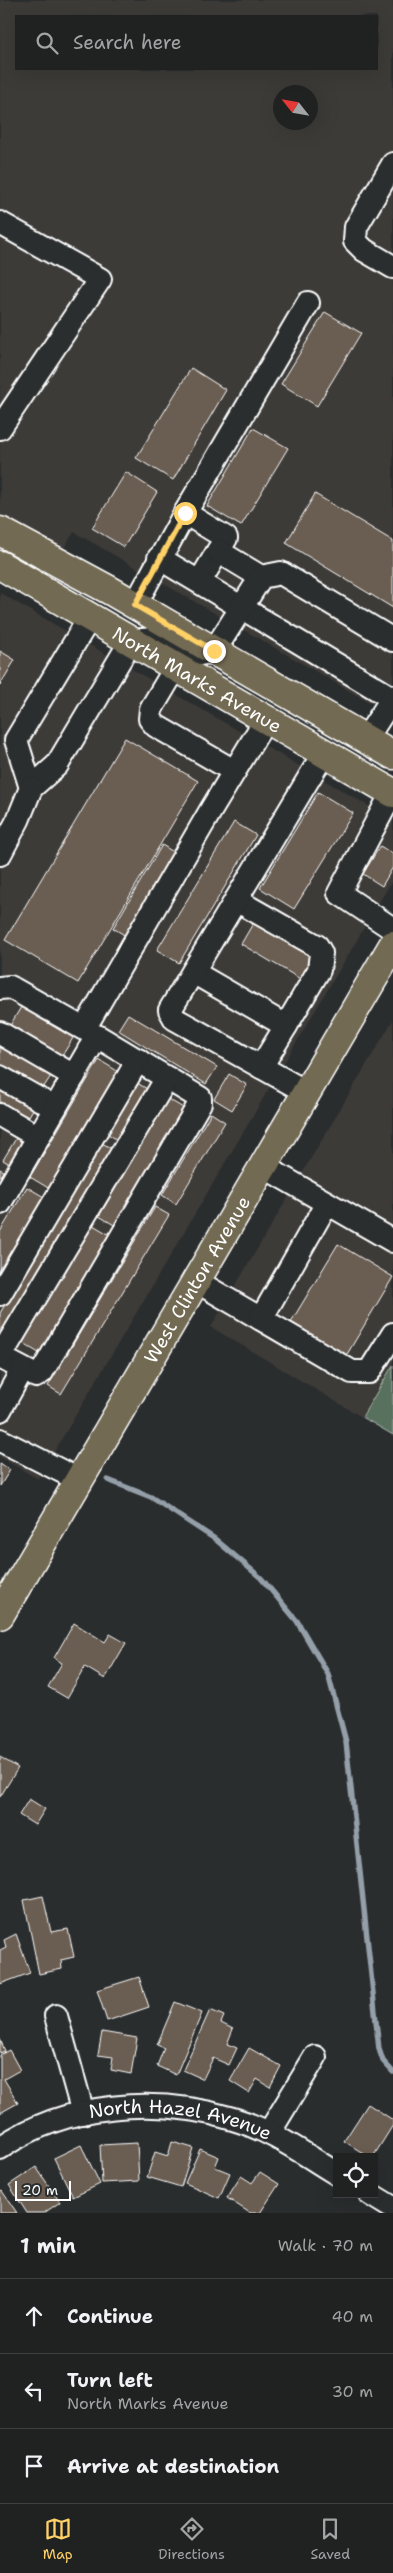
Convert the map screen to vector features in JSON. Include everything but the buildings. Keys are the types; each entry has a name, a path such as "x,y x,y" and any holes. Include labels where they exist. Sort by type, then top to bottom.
{"main road":[{"name":"North Marks Avenue","path":"0,531 135,605 393,755"},
{"name":"North Marks Avenue","path":"0,565 392,793"},
{"name":"West Clinton Avenue","path":"0,1616 393,945"}],"street":[{"path":"393,164 356,227 355,242 364,250 393,267"},
{"path":"0,223 100,279 0,428"},
{"path":"135,605 185,513 308,303"},
{"path":"185,513 226,538 200,581"},
{"path":"218,551 261,577 280,573 393,640"},
{"path":"160,558 393,697 366,739"},
{"path":"0,854 18,820 31,788 57,766 132,641 154,639 176,651 195,655 214,651 261,577"},
{"path":"31,788 8,735 90,617"},
{"path":"176,667 151,709 150,719 156,726 234,771"},
{"path":"0,1203 74,1076 90,1033 234,771 266,719"},
{"path":"306,1092 175,1019 170,1010 324,753"},
{"path":"392,793 339,893 393,929"},
{"path":"236,900 317,946 321,953 319,970 260,1067"},
{"path":"193,972 286,1026"},
{"path":"0,988 10,987 138,1060 168,1078 198,1096 200,1103 42,1372 36,1376 22,1370 0,1357 168,1078"},
{"path":"0,1034 74,1076"},
{"path":"0,1294 138,1060"},
{"path":"0,1077 55,1108"},
{"path":"0,1115 38,1137"},
{"path":"263,1166 393,1241"},
{"path":"261,1319 327,1203"},
{"path":"196,1281 352,1372 369,1372 393,1334"},
{"path":"0,1410 22,1370"},
{"path":"0,1440 79,1480"},
{"name":"North Hazel Avenue","path":"56,2016 83,2113 117,2107 151,2105 192,2109 234,2119 269,2133 333,2172"},
{"path":"269,2133 315,2057"},
{"path":"0,2148 54,2122 83,2113"},
{"path":"377,2198 393,2208"}],"shaded area":[{"path":"0,0 393,0 393,716 74,532 60,554 0,519"},
{"path":"0,593 393,820 393,879 38,1479 0,1457"},
{"path":"393,1020 393,1365 362,1417 211,1327"}],"green space":[{"path":"393,1365 393,1435 362,1417"}],"waterway":[{"path":"108,1480 151,1497 215,1539 261,1578 297,1621 328,1674 346,1742 379,2049 383,2061 393,2072"}],"route":[{"path":"185,513 135,605 214,651"}]}
